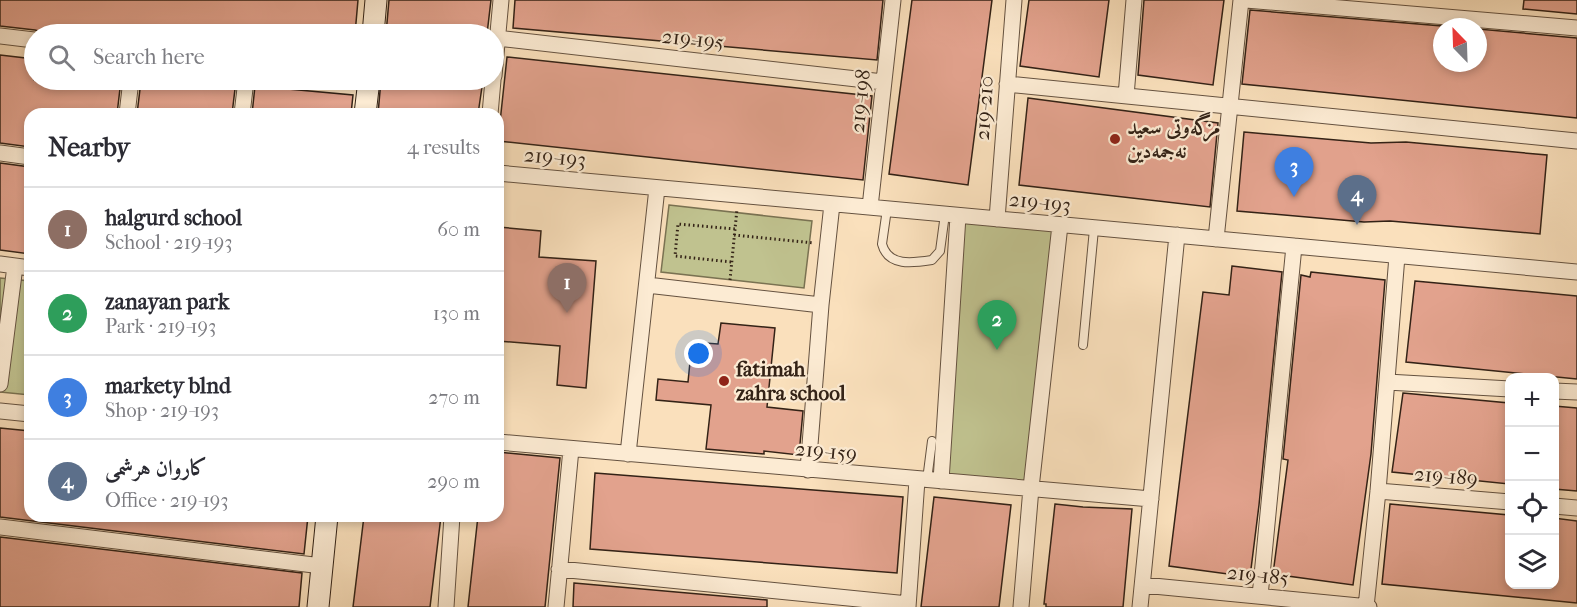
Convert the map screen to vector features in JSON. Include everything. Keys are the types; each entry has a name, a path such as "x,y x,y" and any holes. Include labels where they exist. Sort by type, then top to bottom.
{"street":[{"path":"374,24 376,0"},
{"path":"498,24 501,0"},
{"name":"219-198","path":"870,207 893,0"},
{"name":"219-210","path":"997,219 1014,0"},
{"path":"1126,96 1134,0"},
{"path":"1216,239 1241,0"},
{"path":"1246,0 1577,28"},
{"path":"0,36 24,39"},
{"name":"219-195","path":"504,39 883,82"},
{"path":"1007,84 1577,141"},
{"path":"129,108 130,90"},
{"path":"243,108 245,90"},
{"path":"366,108 368,90"},
{"path":"490,108 492,90"},
{"path":"0,153 24,156"},
{"name":"219-193","path":"504,174 1577,272"},
{"path":"628,454 657,188"},
{"path":"808,470 821,305 832,204"},
{"path":"559,569 908,605 928,481 951,215"},
{"path":"1021,607 1031,488 1060,225"},
{"path":"1140,607 1177,236"},
{"path":"1260,596 1294,246"},
{"path":"1367,607 1397,256"},
{"path":"0,384 15,266"},
{"path":"646,285 821,305"},
{"path":"1387,382 1505,389"},
{"path":"1559,391 1577,392"},
{"path":"0,411 24,413"},
{"name":"219-159","path":"504,443 1151,499"},
{"path":"556,607 571,449"},
{"name":"219-189","path":"1378,491 1505,502"},
{"path":"1559,506 1577,508"},
{"path":"318,607 326,522"},
{"path":"446,607 452,522"},
{"path":"0,526 322,566"},
{"name":"219-185","path":"1143,585 1367,607"}],"lane":[{"path":"887,209 882,244 884,250 888,256 897,261 910,263 932,260 940,251 951,215"},
{"path":"1083,345 1094,229"},
{"path":"928,481 932,441"}],"path":[{"path":"728,294 738,195"},
{"path":"731,262 675,256 678,224 735,229"},
{"path":"734,235 828,245"}],"green space":[{"path":"669,205 812,221 804,288 661,272"},
{"path":"958,216 1056,224 1027,481 948,477"},
{"path":"0,278 24,280 24,394 0,392"}],"building":[{"path":"0,0 358,0 356,24 24,24 24,29 0,26"},
{"path":"389,0 491,0 488,24 387,24"},
{"path":"515,0 883,0 877,60 513,28"},
{"path":"912,0 992,0 968,185 889,174"},
{"path":"1029,0 1109,0 1099,77 1020,66"},
{"path":"1144,0 1224,0 1213,85 1138,75"},
{"path":"1524,0 1577,0 1577,14 1523,9"},
{"path":"1250,10 1433,25 1433,72 1487,72 1487,30 1577,38 1577,118 1242,84"},
{"path":"0,55 24,58 24,90 120,90 118,108 24,108 24,146 0,143"},
{"path":"507,57 872,96 863,180 504,142 504,108 502,108"},
{"path":"140,90 235,90 233,108 138,108"},
{"path":"255,90 299,90 353,95 352,108 253,108"},
{"path":"380,90 482,90 479,108 379,108"},
{"path":"1028,98 1218,123 1210,207 1019,185"},
{"path":"1244,132 1371,143 1406,142 1547,155 1540,234 1237,211"},
{"path":"0,163 24,166 24,253 0,250"},
{"path":"504,228 541,231 539,257 596,261 586,388 557,385 560,346 504,341"},
{"path":"1232,266 1282,272 1250,577 1169,566 1203,292 1229,295"},
{"path":"1311,272 1385,280 1371,454 1353,585 1273,574 1288,460 1283,459 1301,275 1310,277"},
{"path":"1415,281 1577,296 1577,379 1559,377 1559,373 1517,373 1406,362"},
{"path":"721,323 775,328 767,407 803,411 799,455 706,449 711,405 656,400 658,379 688,382 692,342 718,344"},
{"path":"1403,393 1505,403 1505,484 1392,472"},
{"path":"1559,406 1577,408 1577,491 1559,489"},
{"path":"0,428 24,430 24,520 0,517"},
{"path":"504,453 560,458 545,607 468,607 477,522 504,522"},
{"path":"595,473 903,497 897,573 590,549"},
{"path":"934,497 1011,505 999,607 921,607"},
{"path":"1055,504 1132,509 1123,607 1046,607 1044,604"},
{"path":"1390,504 1505,515 1505,589 1559,589 1559,519 1577,521 1577,603 1382,584"},
{"path":"41,522 307,522 304,554"},
{"path":"363,522 440,522 430,607 353,607"},
{"path":"0,537 302,573 299,607 0,607"},
{"path":"574,583 767,600 767,607 573,607"}],"place":[{"name":"مزگەوتی سعید نەجمەدین","path":"1115,139"},
{"name":"markety blnd","path":"1294,197"},
{"name":"كاروان هرشمی","path":"1357,225"},
{"name":"halgurd school","path":"567,313"},
{"name":"zanayan park","path":"997,350"},
{"name":"fatimah zahra school","path":"724,381"}]}
